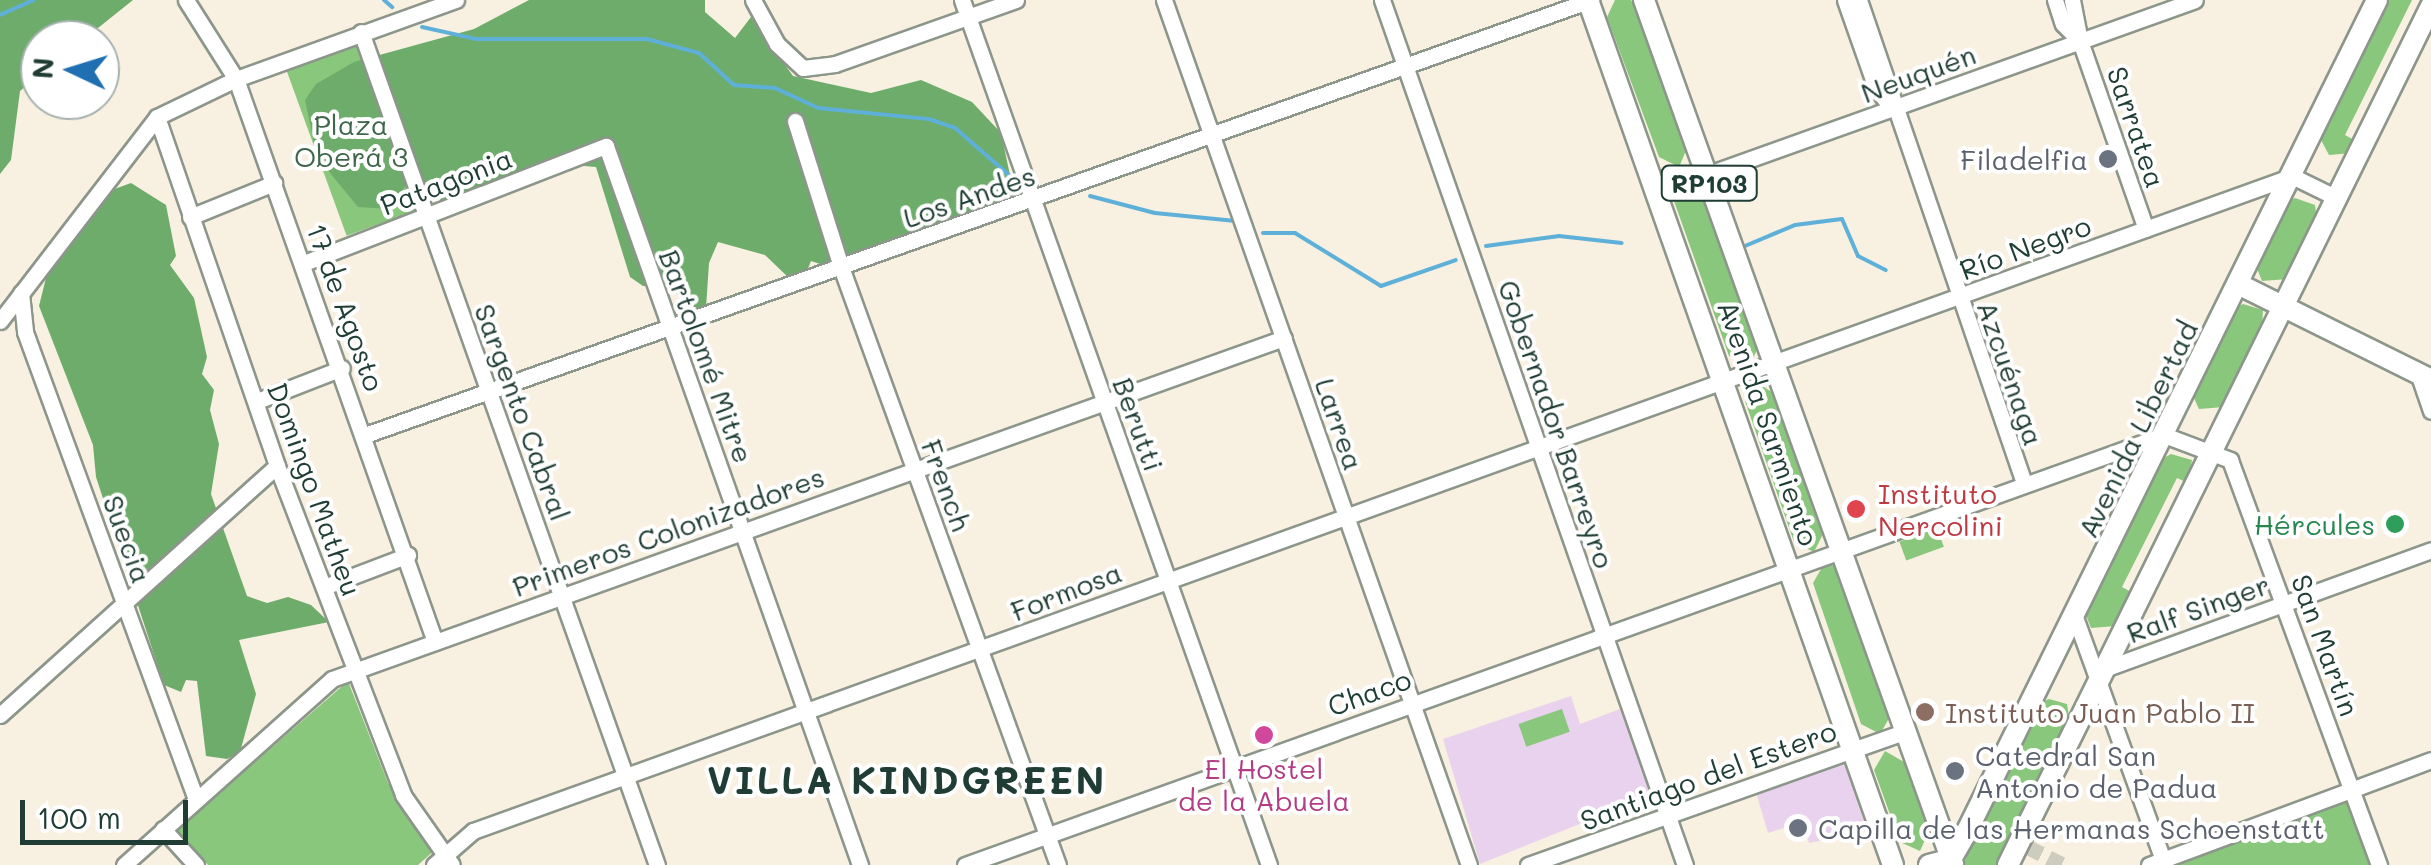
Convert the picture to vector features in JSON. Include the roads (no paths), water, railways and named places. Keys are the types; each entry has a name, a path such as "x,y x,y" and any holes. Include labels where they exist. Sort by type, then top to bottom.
{"main road":[{"name":"Avenida Sarmiento","path":"1589,0 1727,383 1893,865"},
{"name":"Avenida Sarmiento","path":"1644,0 1952,862"},
{"name":"Avenida Libertad","path":"1952,862 2377,0"},
{"path":"2008,865 2023,845 2100,675 2431,6"},
{"path":"2238,284 2424,376"},
{"path":"1929,865 1952,862"}],"street":[{"name":"17 de Agosto","path":"186,0 236,79 342,368 435,642"},
{"path":"0,321 157,117 236,79 456,0"},
{"path":"754,0 760,17 803,68 835,64 1016,0"},
{"name":"Berutti","path":"962,0 1269,865"},
{"name":"Larrea","path":"1164,0 1469,865"},
{"name":"Gobernador Barreyro","path":"1382,0 1685,865"},
{"name":"Los Andes","path":"365,435 1589,0"},
{"name":"Azcuénaga","path":"1845,0 1876,88 1892,108"},
{"name":"Azcuénaga","path":"1859,0 1892,108 2024,484"},
{"name":"Sarratea","path":"2055,0 2063,24 2080,41"},
{"name":"Sarratea","path":"2072,0 2080,41 2146,229"},
{"name":"Neuquén","path":"1658,192 2195,0"},
{"name":"Sargento Cabral","path":"362,32 657,865"},
{"name":"Domingo Matheu","path":"157,117 277,466 355,670 403,795 443,862"},
{"name":"French","path":"794,121 841,267 1058,865"},
{"name":"Patagonia","path":"304,263 606,146"},
{"name":"Bartolomé Mitre","path":"606,146 860,865"},
{"path":"2292,176 2338,198"},
{"name":"Río Negro","path":"1727,383 2292,176"},
{"path":"190,218 274,183"},
{"name":"Suecia","path":"22,292 25,332 196,800"},
{"name":"Primeros Colonizadores","path":"124,865 332,678 1284,338"},
{"path":"256,401 342,368"},
{"path":"2424,376 2431,410"},
{"name":"Formosa","path":"443,862 473,831 980,651 1168,579 1727,383"},
{"path":"2164,435 2214,450"},
{"name":"Chaco","path":"965,865 2164,435"},
{"name":"San Martín","path":"2214,450 2230,460 2379,865"},
{"path":"0,715 277,466"},
{"name":"Ralf Singer","path":"2100,675 2431,550"},
{"path":"324,586 408,555"},
{"path":"2075,617 2100,675 2159,863 2431,760"},
{"name":"Santiago del Estero","path":"1528,865 1904,732"},
{"path":"163,829 196,865"}],"waterway":[{"path":"0,15 34,0"},
{"path":"384,0 392,7"},
{"path":"422,27 476,39 647,39 699,53 734,85 775,88 818,108 929,119 955,128 1018,183"},
{"path":"1090,196 1155,213 1236,221"},
{"path":"1745,246 1795,225 1842,219 1858,256 1886,270"},
{"path":"1263,233 1295,233 1381,286 1456,260"},
{"path":"1486,246 1559,236 1622,243"}],"tunnel":[{"path":"2028,847 2064,865"}],"place":[{"name":"Filadelfia","path":"2108,159"},
{"name":"Instituto Nercolini","path":"1856,509"},
{"name":"Hércules","path":"2395,524"},
{"name":"Instituto Juan Pablo II","path":"1925,712"},
{"name":"El Hostel de la Abuela","path":"1264,735"},
{"name":"Catedral San Antonio de Padua","path":"1955,771"},
{"name":"Capilla de las Hermanas Schoenstatt","path":"1798,828"}],"district":[{"name":"VILLA KINDGREEN","path":"907,780"}],"park label":[{"name":"Plaza Oberá 3","path":"351,140"}]}
